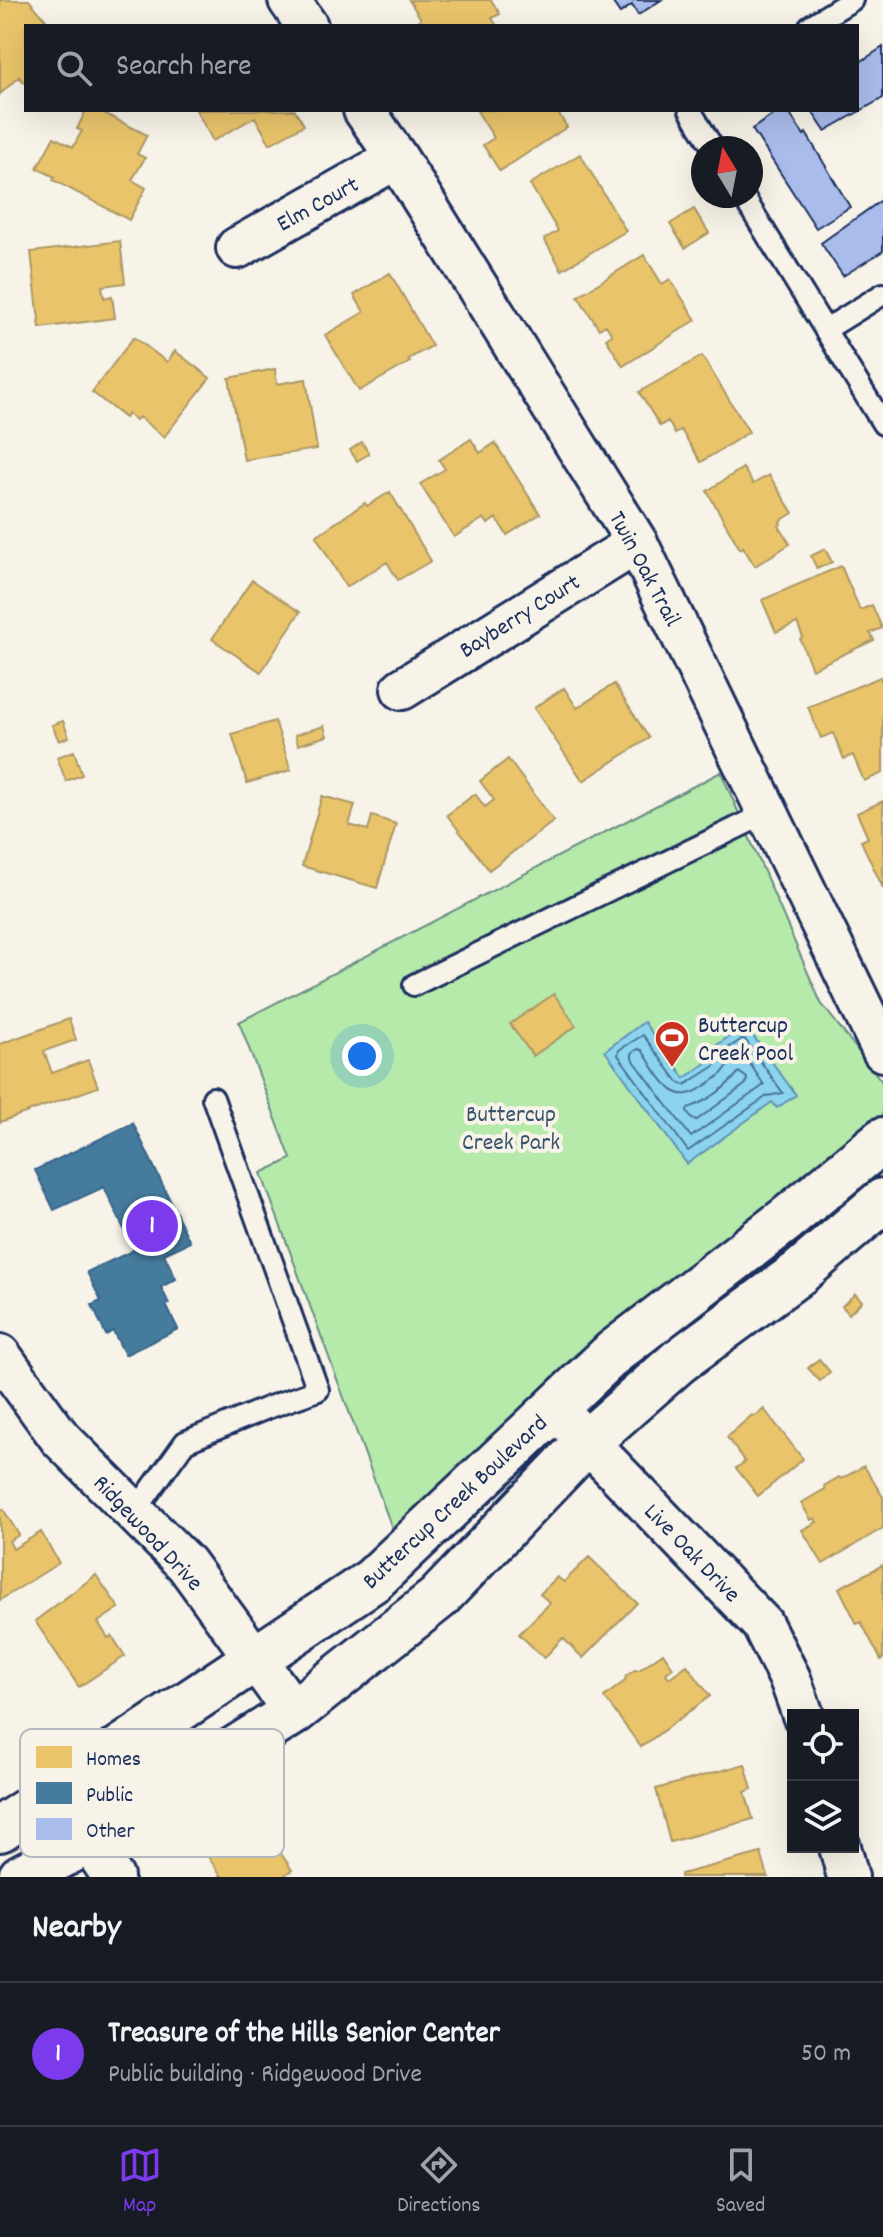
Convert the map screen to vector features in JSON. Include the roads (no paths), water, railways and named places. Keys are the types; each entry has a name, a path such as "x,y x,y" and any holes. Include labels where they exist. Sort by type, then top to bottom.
{"street":[{"path":"289,0 306,24"},
{"name":"Twin Oak Trail","path":"365,112 637,543 883,1051"},
{"name":"Elm Court","path":"237,248 397,158"},
{"name":"Bayberry Court","path":"402,689 637,543"},
{"name":"Buttercup Creek Boulevard","path":"152,1729 373,1580 614,1352 788,1218 883,1140"},
{"name":"Buttercup Creek Boulevard","path":"267,1729 294,1712 438,1598 587,1442 679,1361 800,1272 883,1201"},
{"name":"Ridgewood Drive","path":"0,1355 60,1438 186,1564 294,1712"},
{"name":"Live Oak Drive","path":"554,1407 762,1624 790,1679 801,1709"},
{"name":"Buttercup Creek Boulevard","path":"0,1829 20,1816"},
{"path":"842,1853 848,1877"},
{"name":"Buttercup Creek Boulevard","path":"21,1877 59,1857"},
{"path":"100,1857 113,1877"}],"lane":[{"path":"813,24 852,0"},
{"path":"691,112 706,136"},
{"path":"750,208 883,424"},
{"path":"825,330 883,294"},
{"path":"414,985 769,812"},
{"path":"134,1513 185,1442 318,1390 213,1098"}],"water":[{"path":"644,1022 685,1078 711,1059 707,1052 745,1025 796,1095 777,1108 772,1102 687,1164 605,1051"}],"place":[{"name":"Buttercup Creek Pool","path":"672,1069"},
{"name":"Treasure of the Hills Senior Center","path":"152,1226"}],"park label":[{"name":"Buttercup Creek Park","path":"511,1127"}]}
